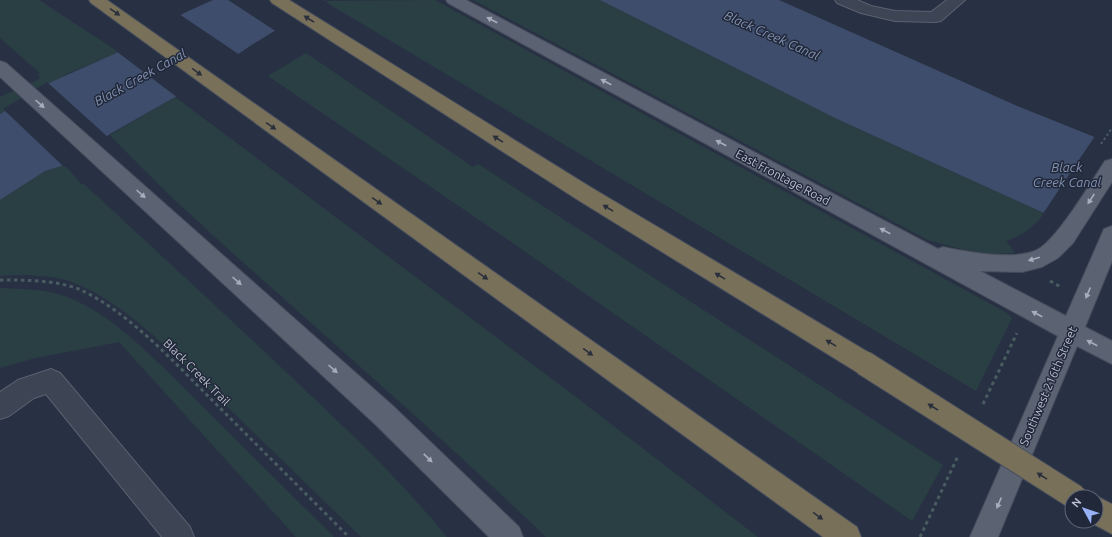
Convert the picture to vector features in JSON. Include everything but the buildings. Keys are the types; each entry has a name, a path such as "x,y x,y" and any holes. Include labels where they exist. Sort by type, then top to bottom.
{"highway":[{"path":"97,0 847,537"},
{"path":"278,0 585,194 864,363 1064,489"}],"main road":[{"name":"East Frontage Road","path":"454,0 1112,353"},
{"path":"5,73 112,167 384,415 508,537"},
{"path":"919,250 982,263 1016,263 1029,261 1044,256 1057,247 1112,166"},
{"name":"Southwest 216th Street","path":"984,537 1112,235"}],"street":[{"path":"843,0 867,10 895,16 935,17 957,0"},
{"path":"0,407 27,388 51,381 180,537"}],"path":[{"name":"Black Creek Trail","path":"0,280 23,280 53,283 79,289 102,301 155,343 349,537"}],"green space":[{"path":"0,0 39,0 117,51 114,54 67,74 0,114 0,97 41,78 37,74 40,73 0,38"},
{"path":"435,0 1007,313 1012,318 976,391 324,1"},
{"path":"473,0 600,0 837,119 1044,213 1036,223 1027,230 1006,241 1015,253 981,253 928,240"},
{"path":"306,53 473,167 478,164 943,465 912,521 491,228 268,76"},
{"path":"175,97 576,397 758,537 546,537 424,424 203,226 155,181 110,135"},
{"path":"65,165 82,185 84,184 347,430 409,493 447,537 361,537 171,351 152,334 113,304 72,282 56,278 17,275 0,276 0,200 45,171"},
{"path":"0,288 37,290 58,294 89,307 118,327 170,374 334,537 296,537 119,342 35,358 0,368"}],"water":[{"name":"Black Creek Canal","path":"213,0 325,0 253,44 175,97 110,134 65,165 45,171 0,200 0,114 49,83 114,54 184,13"},
{"name":"Black Creek Canal","path":"600,0 779,0 1015,105 1112,144 1044,213 837,119"}],"pier":[{"path":"228,0 323,0 326,2 277,32"},
{"path":"179,14 240,55 178,98 116,51"},
{"path":"47,82 109,138 64,167 3,109"},
{"path":"1095,136 1112,142 1112,245 1042,215"}]}
